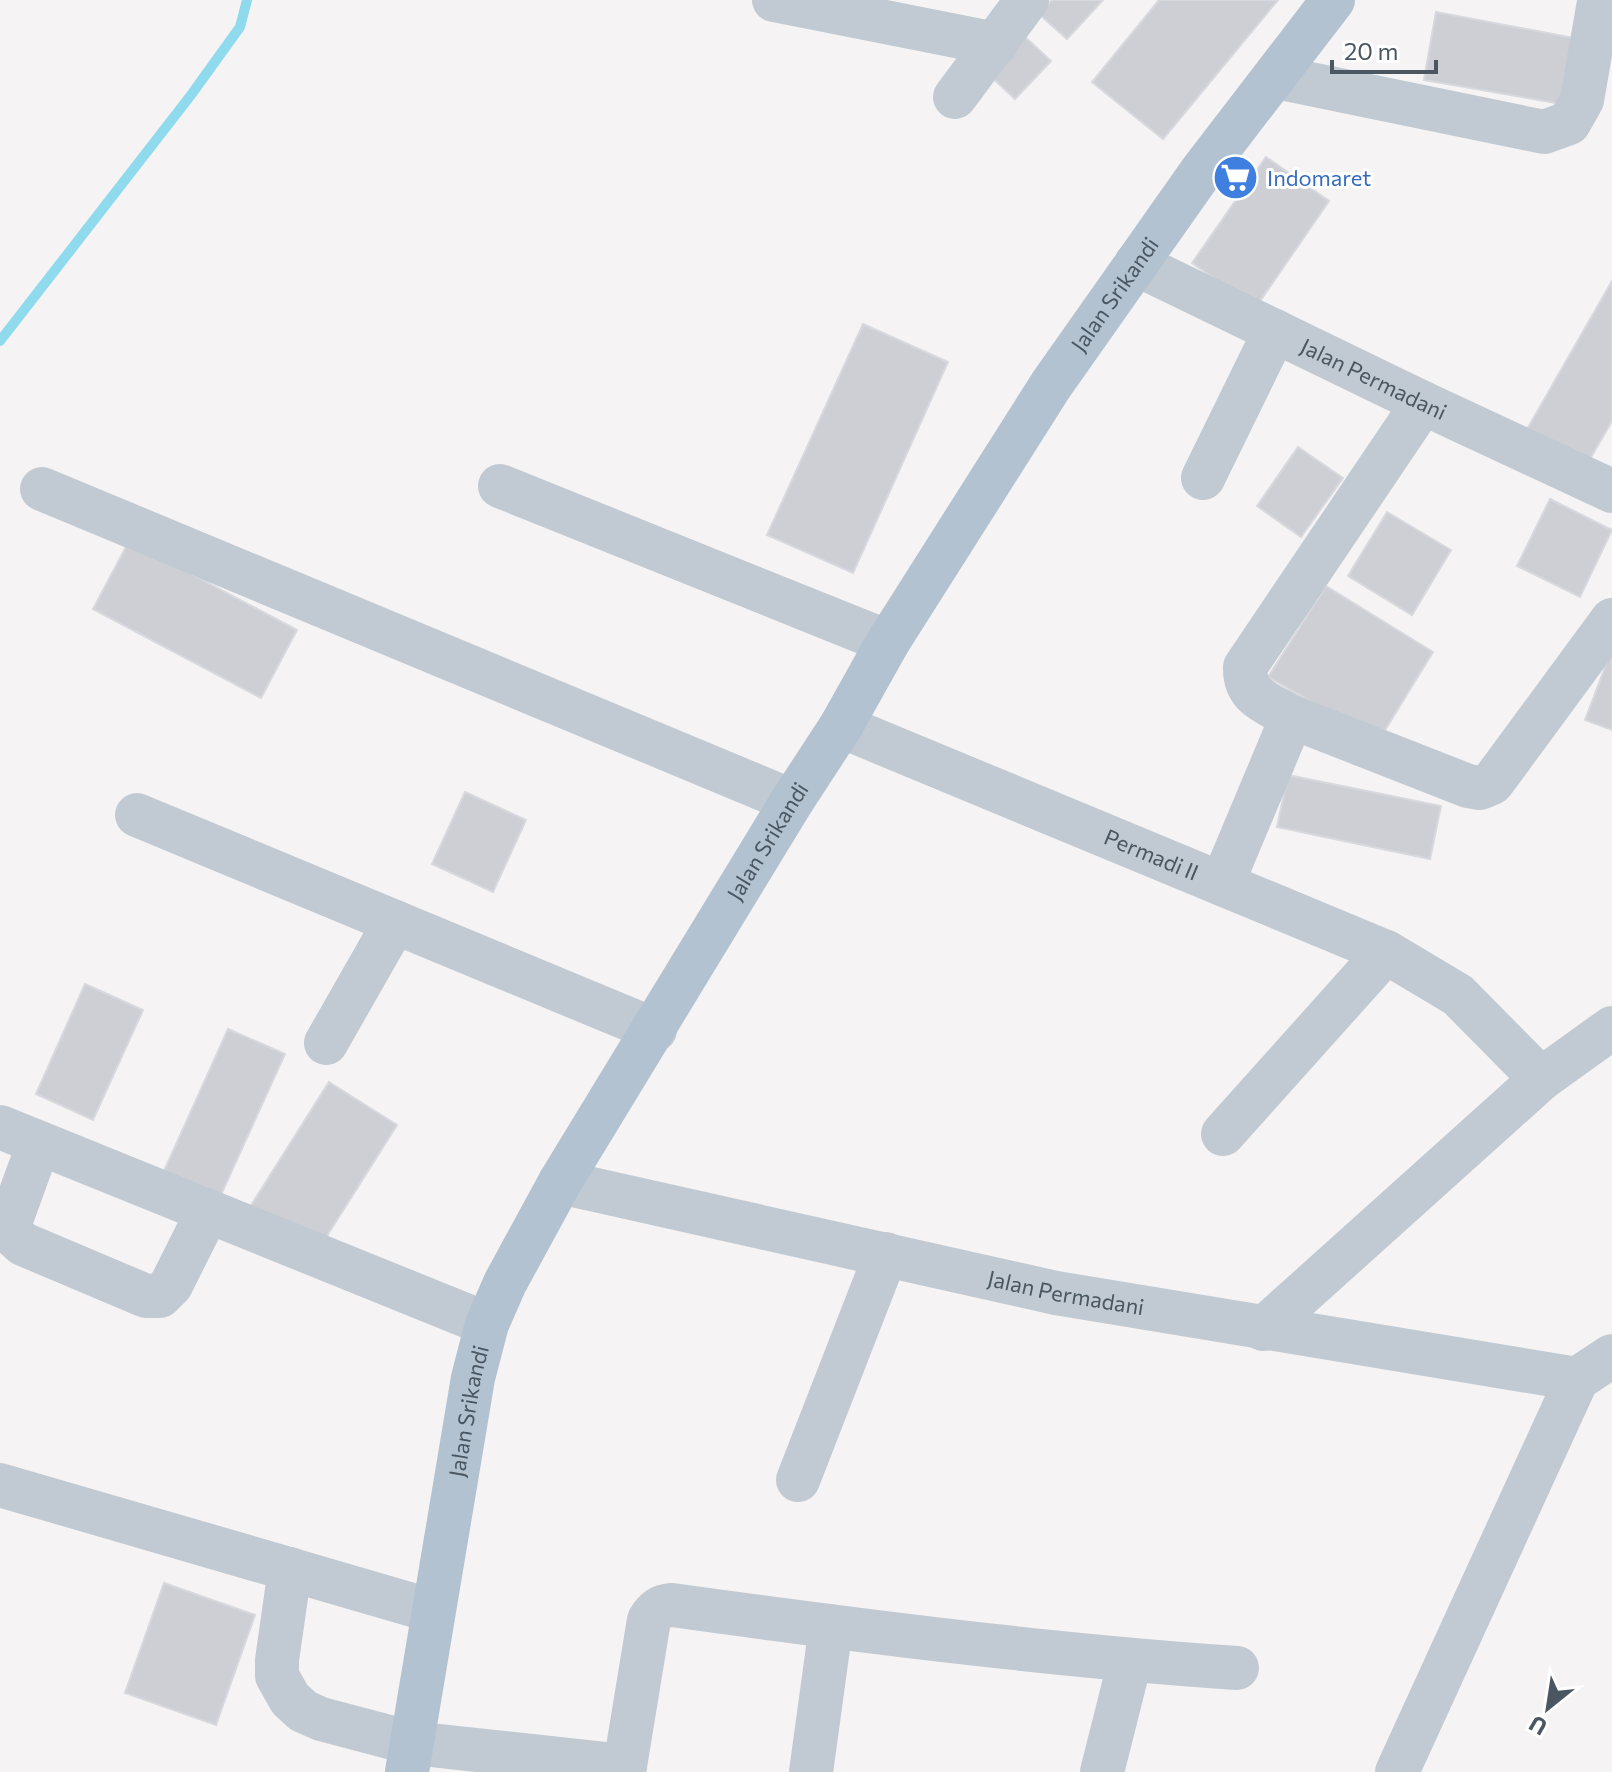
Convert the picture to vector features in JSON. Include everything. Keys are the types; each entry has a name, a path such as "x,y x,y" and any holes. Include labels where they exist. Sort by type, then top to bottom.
{"main road":[{"name":"Jalan Srikandi","path":"409,1757 473,1378 487,1324 505,1283 560,1182 841,726 888,642 1051,385 1201,172 1333,0"}],"street":[{"path":"774,0 996,44"},
{"path":"955,97 1027,0"},
{"path":"1276,77 1544,132 1569,123 1582,100 1599,2"},
{"name":"Jalan Permadani","path":"1136,264 1612,491"},
{"path":"1203,478 1275,331"},
{"path":"1423,403 1245,667 1245,680 1253,695 1292,717 1480,788 1492,783 1612,620"},
{"path":"500,486 888,642"},
{"path":"42,489 792,801"},
{"path":"1222,884 1292,717"},
{"name":"Permadi II","path":"841,726 1386,952 1458,995 1541,1079"},
{"path":"137,815 655,1030"},
{"path":"326,1043 395,922"},
{"path":"1223,1134 1386,952"},
{"path":"1263,1329 1541,1079 1612,1028"},
{"path":"208,1211 171,1285 160,1296 146,1296 23,1244 12,1234 20,1135 208,1211 487,1324"},
{"name":"Jalan Permadani","path":"560,1182 1056,1293 1263,1329 1594,1367"},
{"path":"798,1480 886,1254"},
{"path":"1397,1772 1594,1367"},
{"path":"0,1485 433,1611"},
{"path":"290,1569 277,1660 281,1687 303,1711 409,1757 625,1769 649,1620 655,1611 672,1605 1130,1661 1237,1668"},
{"path":"811,1772 831,1626"},
{"path":"1102,1772 1130,1661"}],"building":[{"path":"1052,0 1103,0 1067,39 1039,14"},
{"path":"1159,0 1278,0 1163,139 1092,82"},
{"path":"1436,12 1574,38 1562,104 1424,80"},
{"path":"1021,33 1051,61 1015,99 985,71"},
{"path":"1266,157 1329,201 1256,307 1192,263"},
{"path":"1612,281 1612,421 1586,466 1522,438"},
{"path":"863,324 948,362 853,573 767,535"},
{"path":"1298,447 1343,478 1301,537 1257,506"},
{"path":"1550,499 1612,530 1580,597 1517,566"},
{"path":"1387,512 1451,550 1412,615 1348,576"},
{"path":"129,541 297,630 261,698 93,609"},
{"path":"1326,586 1433,652 1379,740 1268,677"},
{"path":"1612,649 1612,730 1585,720"},
{"path":"1288,775 1441,806 1430,859 1277,827"},
{"path":"465,792 526,820 493,892 432,864"},
{"path":"85,984 143,1010 93,1120 36,1094"},
{"path":"228,1029 285,1054 220,1197 164,1171"},
{"path":"329,1082 397,1125 318,1250 250,1207"},
{"path":"164,1583 255,1615 216,1725 125,1693"}],"waterway":[{"path":"0,341 191,95 240,27 247,0"}],"place":[{"name":"Indomaret","path":"1236,178"}]}
